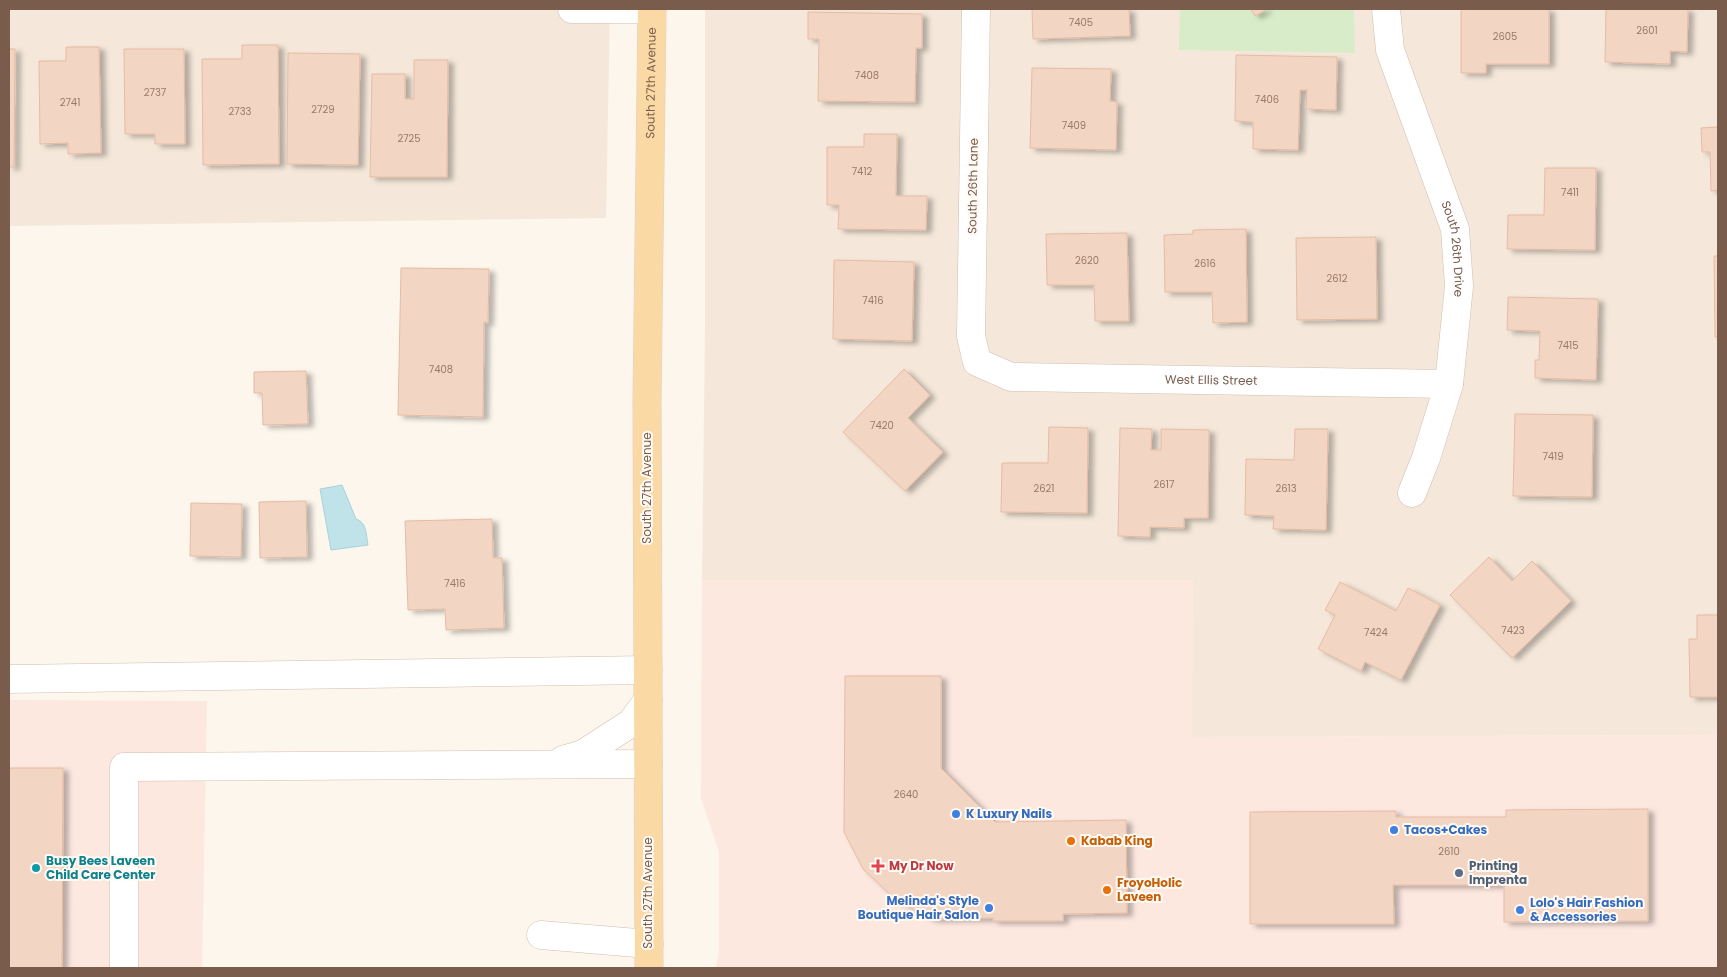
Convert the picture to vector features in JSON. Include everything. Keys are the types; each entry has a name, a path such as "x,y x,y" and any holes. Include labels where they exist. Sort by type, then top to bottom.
{"main road":[{"name":"South 27th Avenue","path":"649,956 647,401 652,9"}],"street":[{"path":"572,9 652,9"},
{"name":"South 26th Lane","path":"976,9 971,336 977,362"},
{"name":"South 26th Drive","path":"1386,9 1390,50 1456,229 1459,286 1449,384 1426,458 1412,493"},
{"name":"West Ellis Street","path":"977,362 1011,377 1449,384"},
{"path":"9,679 648,670"},
{"path":"548,765 583,754 631,722 648,700"},
{"path":"124,968 124,767 648,764"},
{"path":"541,935 649,956"}],"shaded area":[{"path":"9,9 610,9 606,218 9,226"},
{"path":"705,9 1718,9 1718,735 1192,737 1192,580 702,580 705,324"},
{"path":"702,580 1193,580 1192,737 1718,735 1718,968 716,968 719,953 719,852 701,798"},
{"path":"9,700 207,701 202,968 9,968"}],"green space":[{"path":"1180,9 1354,9 1355,53 1179,50"}],"water":[{"path":"342,485 356,519 364,526 368,545 331,550 320,489"}],"building":[{"path":"1032,9 1129,9 1130,36 1033,39"},
{"path":"1251,9 1267,9 1255,16"},
{"path":"1461,9 1549,9 1549,64 1486,64 1486,73 1461,73"},
{"path":"1606,9 1688,9 1687,52 1670,51 1670,64 1605,62"},
{"path":"808,12 922,14 922,48 916,48 915,102 818,101 819,39 808,39"},
{"path":"242,45 278,45 279,164 203,165 202,59 242,59"},
{"path":"66,47 99,47 101,153 68,154 68,143 40,144 39,61 66,61"},
{"path":"9,49 15,49 14,167 9,167"},
{"path":"124,49 184,49 185,144 155,144 155,134 125,134"},
{"path":"288,53 360,54 358,165 287,164"},
{"path":"1236,55 1337,57 1336,110 1306,109 1307,90 1300,90 1298,150 1253,149 1253,122 1235,121"},
{"path":"414,60 448,60 447,177 370,177 372,74 405,74 405,99 414,99"},
{"path":"1032,68 1111,69 1110,101 1117,102 1116,150 1030,148"},
{"path":"1718,127 1718,190 1711,191 1710,152 1702,152 1701,128"},
{"path":"864,134 897,134 896,196 927,196 926,230 838,229 839,205 827,205 827,147 864,147"},
{"path":"1545,168 1596,168 1595,250 1507,249 1508,215 1544,215"},
{"path":"1246,229 1247,322 1213,323 1212,292 1165,292 1164,235 1193,234 1193,230"},
{"path":"1127,233 1129,321 1095,321 1094,285 1047,285 1046,234"},
{"path":"1376,237 1377,319 1297,320 1296,238"},
{"path":"1714,256 1718,256 1718,337 1715,337"},
{"path":"834,260 914,262 912,341 833,339"},
{"path":"401,268 489,269 488,323 484,322 483,417 398,415"},
{"path":"1508,297 1598,299 1596,380 1535,378 1535,360 1539,360 1540,331 1507,330"},
{"path":"904,369 930,395 908,418 943,452 905,491 843,432"},
{"path":"306,371 308,424 263,425 262,393 254,393 254,372"},
{"path":"1515,414 1593,415 1592,497 1513,496"},
{"path":"1049,427 1088,428 1087,513 1001,512 1002,463 1048,463"},
{"path":"1120,428 1152,429 1151,450 1161,450 1161,429 1209,430 1208,518 1184,518 1184,528 1150,527 1150,537 1118,536"},
{"path":"1295,429 1328,429 1326,530 1273,529 1274,516 1245,515 1246,459 1294,460"},
{"path":"306,501 307,557 260,558 259,502"},
{"path":"191,503 242,504 241,557 190,556"},
{"path":"492,519 493,558 502,558 504,628 446,630 445,609 408,610 405,521"},
{"path":"1489,557 1512,581 1532,561 1571,601 1512,658 1450,595"},
{"path":"1340,582 1396,611 1408,588 1440,605 1401,680 1365,662 1361,671 1318,649 1335,615 1325,610"},
{"path":"1697,615 1718,615 1718,697 1690,697 1689,639 1697,639"},
{"path":"845,676 941,676 941,768 995,822 1126,820 1127,913 1063,914 1063,921 993,921 993,918 932,919 896,900 863,869 844,832"},
{"name":"Busy Bees Laveen Child Care Center","path":"9,768 63,768 62,968 9,968"},
{"path":"1648,809 1648,921 1504,922 1504,885 1393,885 1394,924 1250,924 1250,812 1396,811 1396,817 1506,817 1506,810"}],"place":[{"name":"K Luxury Nails","path":"956,814"},
{"name":"Tacos+Cakes","path":"1394,830"},
{"name":"Kabab King","path":"1071,841"},
{"name":"My Dr Now","path":"878,866"},
{"name":"Busy Bees Laveen Child Care Center","path":"36,868"},
{"name":"Printing Imprenta","path":"1459,873"},
{"name":"FroyoHolic Laveen","path":"1107,890"},
{"name":"Melinda's Style Boutique Hair Salon","path":"989,908"},
{"name":"Lolo's Hair Fashion & Accessories","path":"1520,910"}]}
